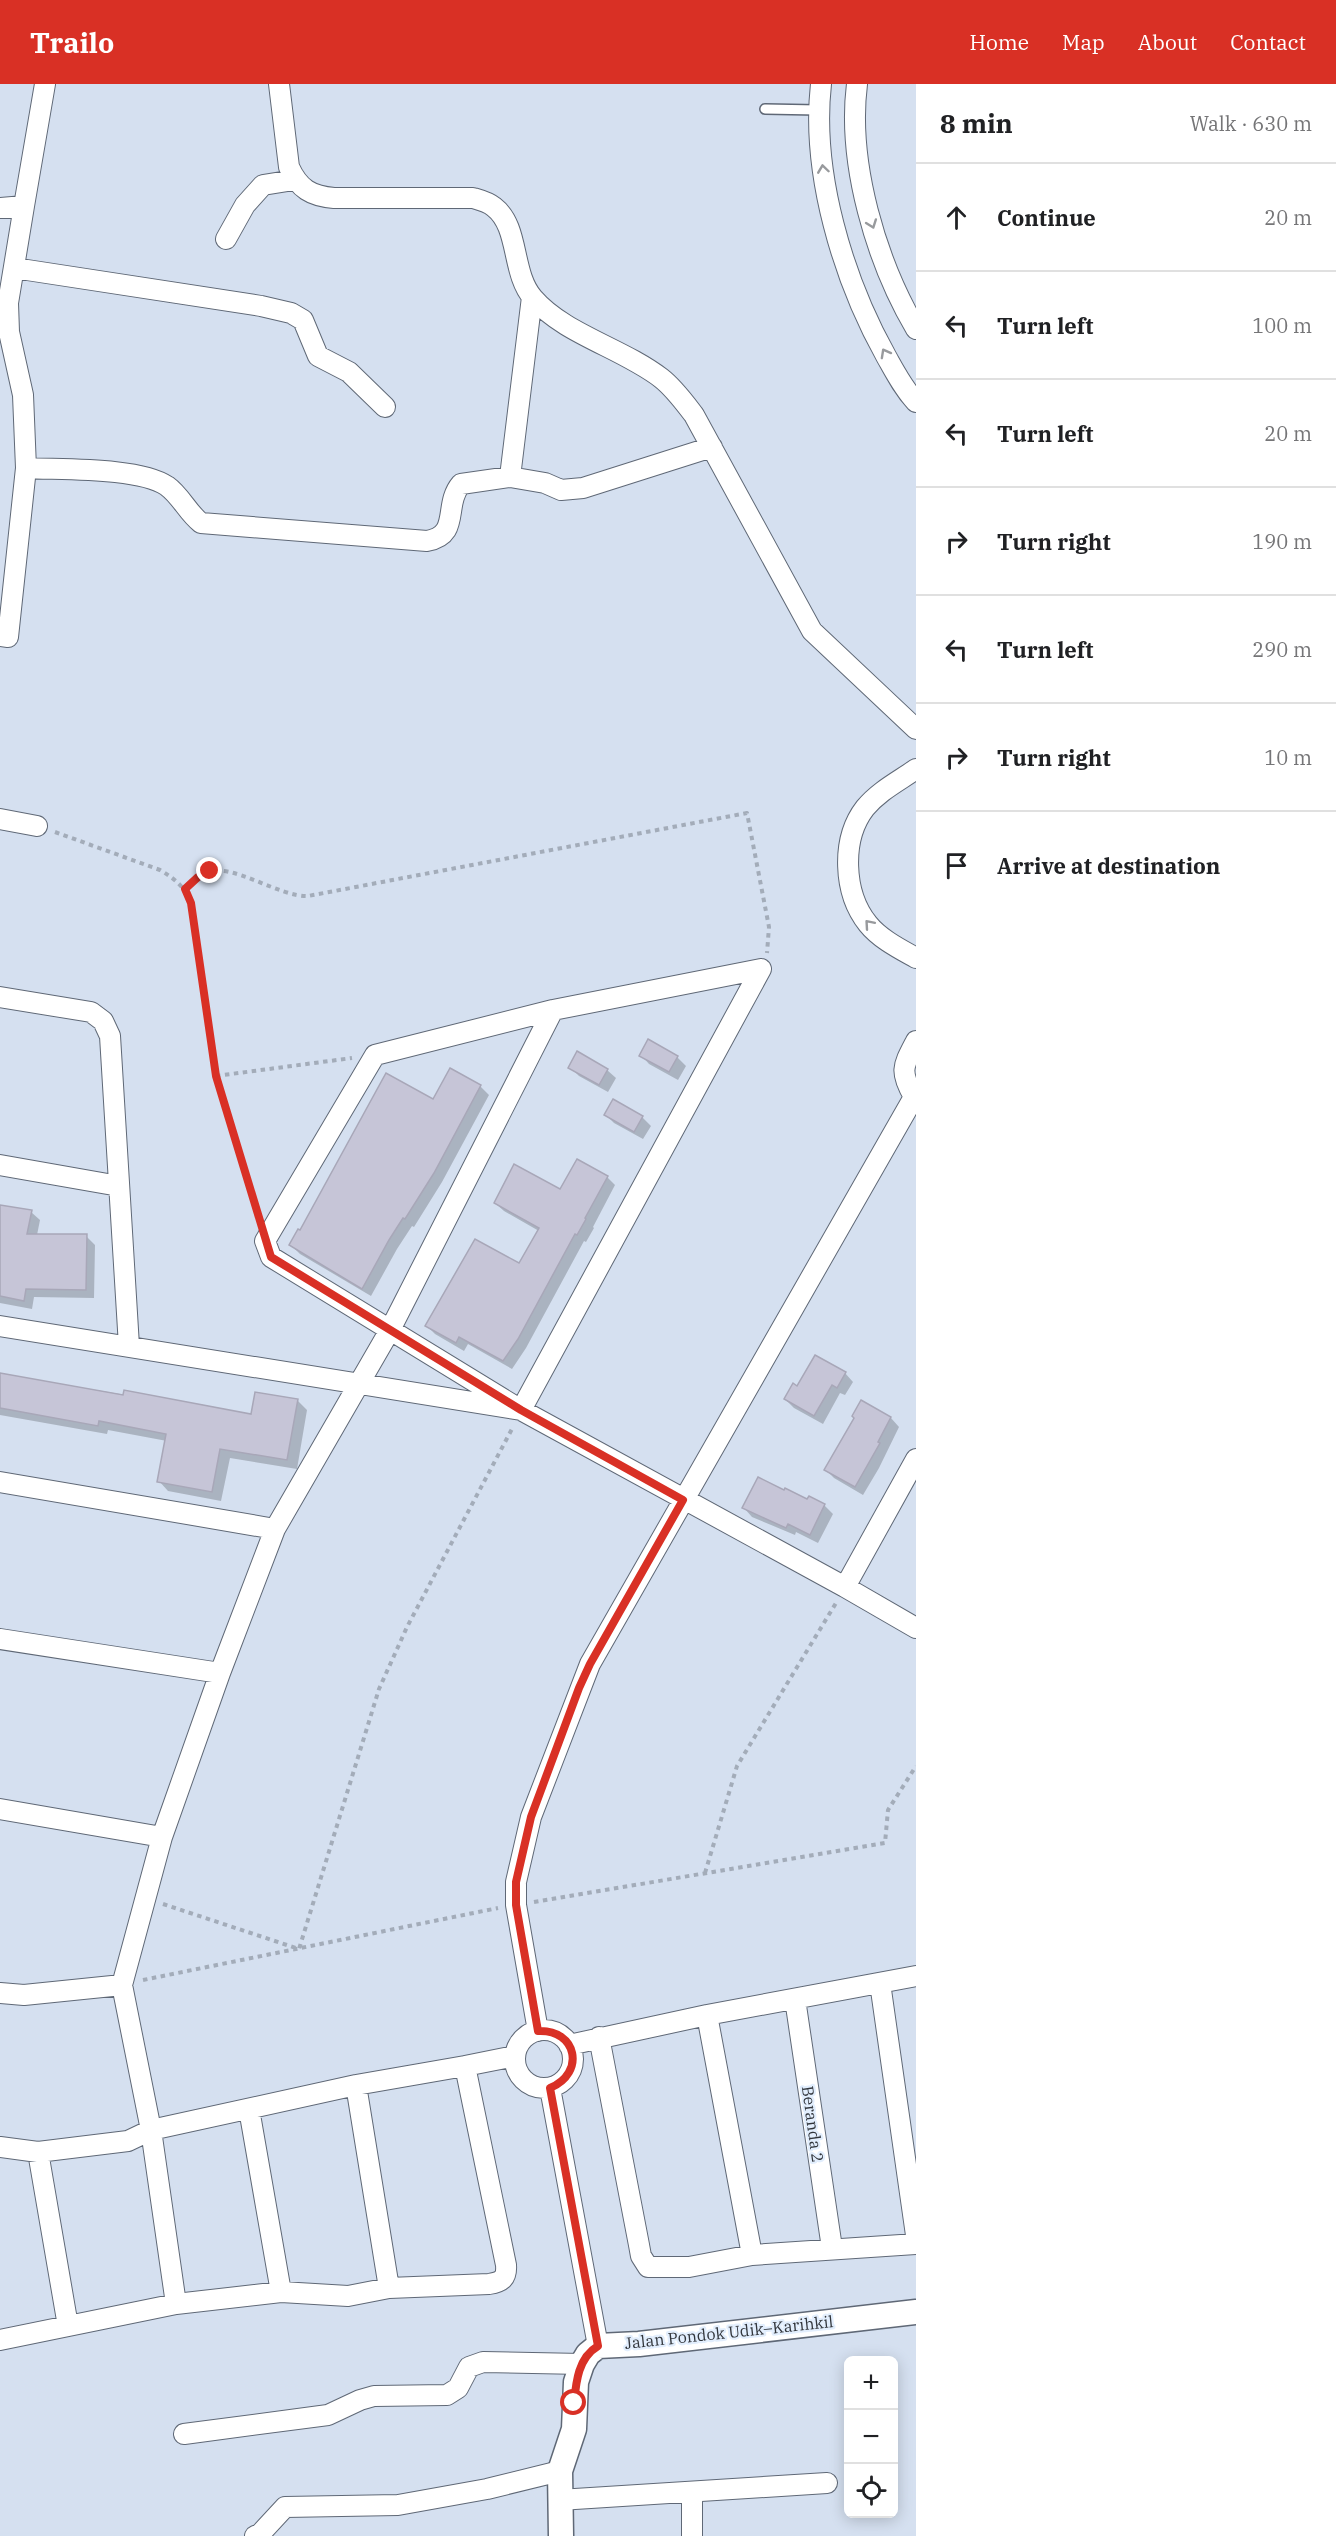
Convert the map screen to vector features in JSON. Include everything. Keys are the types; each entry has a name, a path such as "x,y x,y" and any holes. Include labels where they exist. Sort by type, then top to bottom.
{"street":[{"path":"0,636 8,637 26,468 23,395 9,332 8,303 45,84"},
{"path":"279,84 289,168 294,180 304,190 317,196 334,198 473,198 492,205 505,217 522,278 532,297 551,315 661,377 678,393 694,415 812,631 916,729"},
{"path":"821,84 818,110 822,168 831,218 868,323 906,391 916,402"},
{"path":"857,84 854,110 858,167 869,215 900,302 916,329"},
{"path":"226,239 245,205 263,185 294,180"},
{"path":"0,208 24,206"},
{"path":"14,268 261,306 291,313 303,320 318,356 349,372 386,407"},
{"path":"510,477 532,297"},
{"path":"26,468 146,476 167,486 180,499 190,515 201,523 427,541 443,536 447,531 453,498 461,484 510,477 545,483 561,489 583,488 712,447"},
{"path":"916,769 882,792 866,807 856,822 850,846 848,875 855,904 868,925 887,941 916,958"},
{"path":"0,819 37,826"},
{"path":"761,969 553,1010 375,1055 264,1241 271,1257 521,1410 916,1628"},
{"path":"521,1410 761,969"},
{"path":"0,997 92,1012 103,1021 110,1036 129,1346"},
{"path":"176,2304 151,2130 122,1984 162,1837 220,1673 275,1529 390,1330 553,1010"},
{"path":"538,2031 516,1905 516,1882 531,1817 579,1688 590,1664 683,1500 915,1097 904,1081 902,1068 916,1041"},
{"path":"0,1165 118,1186"},
{"path":"0,1326 521,1410"},
{"path":"845,1587 916,1460"},
{"path":"0,1482 275,1529"},
{"path":"0,1639 220,1673"},
{"path":"0,1809 162,1837"},
{"path":"570,2045 707,2015 916,1976"},
{"path":"880,1983 916,2235"},
{"path":"0,1993 24,1995 122,1984"},
{"name":"Beranda 2","path":"795,1999 832,2248"},
{"path":"707,2015 752,2255"},
{"path":"538,2031 556,2033 570,2045 573,2053 571,2071 566,2079 550,2088 532,2086 525,2080 516,2065 515,2056 523,2040 538,2031"},
{"path":"599,2037 639,2245 645,2265 648,2267 660,2269 689,2267 752,2255 916,2244"},
{"path":"0,2147 38,2152 128,2141 151,2130 356,2085 515,2056"},
{"path":"0,2340 176,2304 281,2292 348,2296 389,2289 489,2284 502,2280 505,2276 506,2265 465,2066"},
{"path":"356,2085 389,2289"},
{"path":"550,2088 598,2346 588,2354 576,2382 574,2429 560,2471 561,2536"},
{"path":"249,2109 281,2292"},
{"path":"38,2152 68,2326"},
{"name":"Jalan Pondok Udik–Karihkil","path":"598,2346 639,2344 916,2312"},
{"path":"184,2434 320,2416 360,2400 374,2397 447,2395 458,2388 469,2367 483,2362 582,2364"},
{"path":"255,2536 260,2534 285,2507 398,2505 488,2489 560,2471"},
{"path":"559,2499 827,2482"},
{"path":"692,2492 692,2536"}],"lane":[{"path":"765,109 818,110"}],"path":[{"path":"185,889 204,873 216,870 294,895 308,896 747,813 769,927 768,949 761,969"},
{"path":"37,826 160,870 176,879 185,889 191,903 216,1076 264,1241"},
{"path":"216,1076 375,1055"},
{"path":"299,1949 379,1689 407,1628 521,1410"},
{"path":"705,1873 737,1766 845,1587"},
{"path":"122,1984 516,1905 885,1843 888,1810 916,1766"},
{"path":"145,1898 299,1949"}],"building":[{"path":"648,1039 678,1056 669,1072 639,1056"},
{"path":"577,1051 608,1069 599,1085 568,1068"},
{"path":"450,1068 481,1085 434,1173 389,1240 362,1289 289,1245 298,1229 300,1230 386,1073 433,1099"},
{"path":"613,1099 643,1116 634,1132 604,1115"},
{"path":"577,1159 608,1176 518,1339 503,1361 459,1337 456,1343 425,1326 475,1239 519,1263 539,1228 494,1203 514,1164 560,1189"},
{"path":"0,1205 32,1210 27,1234 87,1234 86,1290 26,1289 24,1301 0,1296"},
{"path":"815,1355 846,1372 837,1388 832,1385 814,1416 784,1399 793,1383 797,1386"},
{"path":"0,1373 123,1395 124,1390 251,1414 255,1392 298,1399 287,1460 220,1449 212,1492 157,1482 166,1434 99,1421 98,1426 0,1408"},
{"path":"861,1400 891,1417 878,1442 880,1443 855,1487 824,1470 854,1418 852,1416"},
{"path":"758,1477 784,1490 785,1488 807,1499 809,1496 825,1504 810,1535 788,1524 786,1528 742,1508"}],"route":[{"path":"210,871 198,877 185,889 191,903 216,1076 264,1241 271,1257 521,1410 683,1500 590,1664 579,1688 531,1817 516,1882 516,1905 538,2031 548,2030 564,2038 573,2053 571,2071 566,2079 550,2088 598,2346 588,2354 582,2364 576,2382 574,2403"}]}
